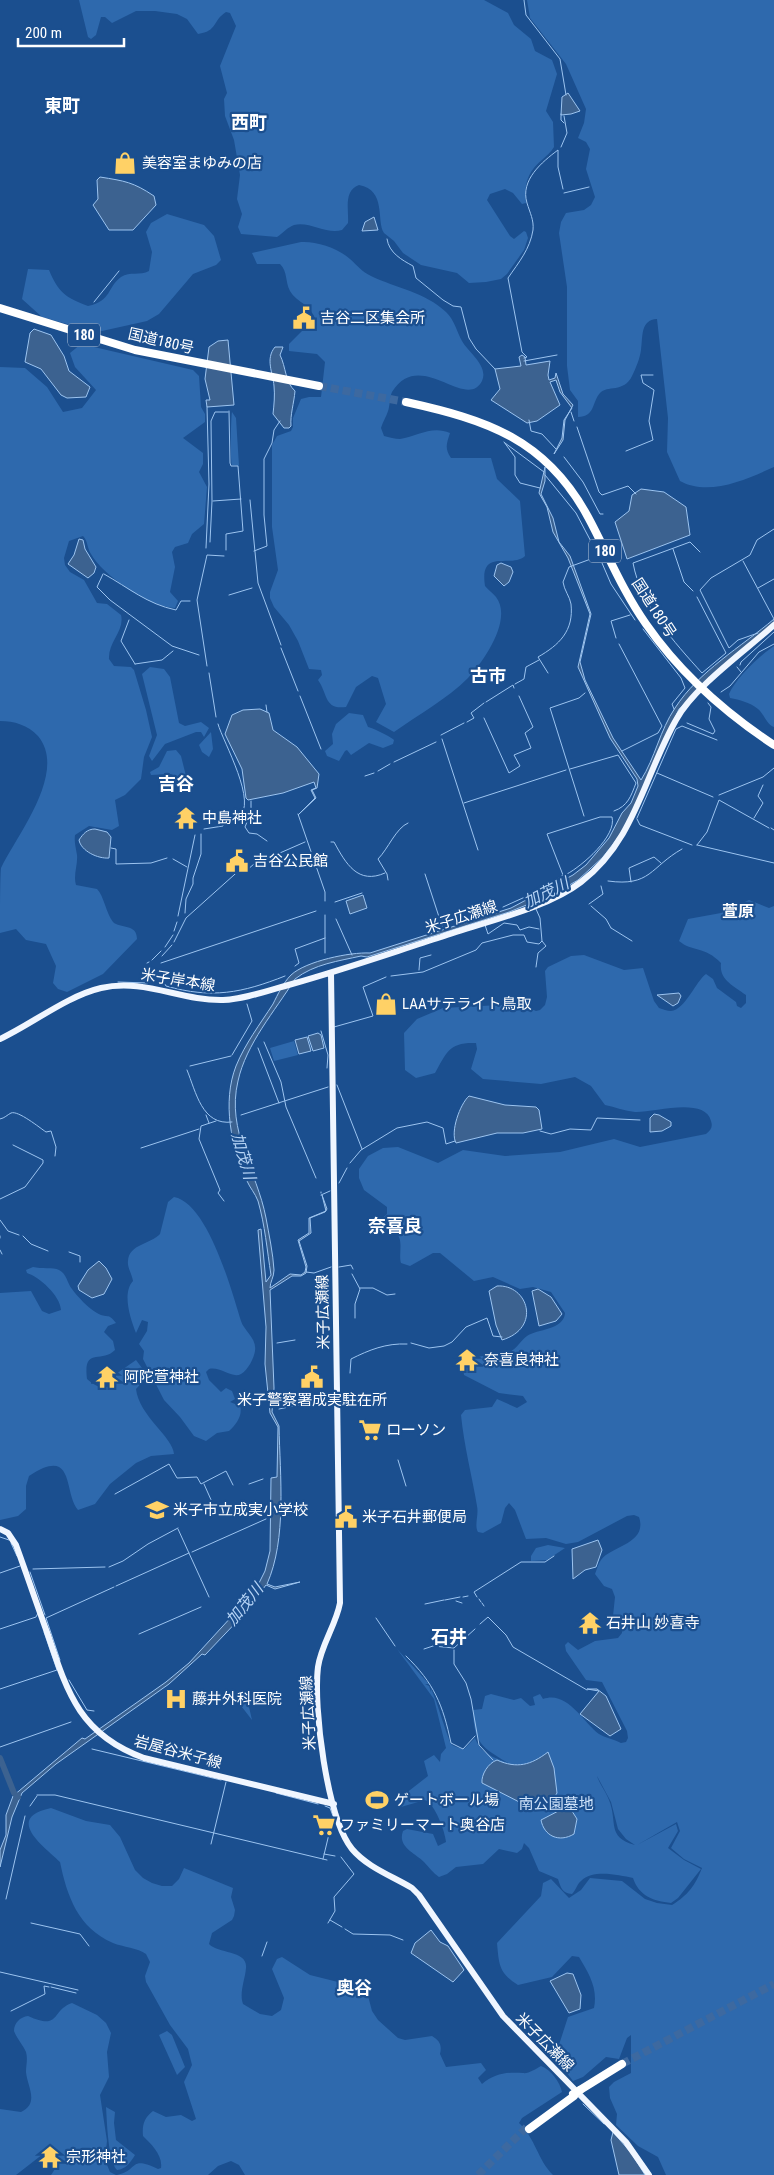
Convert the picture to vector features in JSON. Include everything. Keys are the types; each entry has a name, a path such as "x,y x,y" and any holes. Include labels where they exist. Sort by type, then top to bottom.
{"highway":[{"name":"国道180号","path":"0,308 106,342 203,364 319,386"},
{"name":"国道180号","path":"406,402 458,413 491,425 519,440 552,467 579,502 645,623 673,660 741,724 774,745"},
{"path":"528,2128 577,2093 623,2065"}],"main road":[{"name":"米子広瀬線","path":"649,2175 626,2142 502,2016 419,1895 412,1888 360,1857 351,1847 341,1826 334,1804 321,1748 317,1678 320,1660 340,1603 331,973 536,905 558,896 580,883 602,864 626,832 675,721 686,705 774,625"},
{"name":"米子岸本線","path":"0,1039 78,996 109,986 141,985 185,996 223,1000 279,988 331,973"},
{"name":"岩屋谷米子線","path":"0,1529 8,1533 16,1545 67,1691 92,1727 102,1737 116,1746 144,1758 334,1804"}],"green space":[{"path":"79,0 484,0 508,13 514,25 531,39 535,51 552,60 557,74 546,111 553,122 554,147 530,174 526,184 526,203 522,204 513,193 505,189 490,194 487,200 510,236 514,239 524,231 526,232 528,238 524,250 507,274 501,279 486,282 469,283 457,273 421,265 403,253 394,241 384,233 379,206 374,193 368,188 359,185 354,188 349,196 348,223 342,230 330,231 300,224 292,226 277,237 241,234 238,227 242,214 237,199 240,175 234,140 225,116 224,99 227,93 220,66 236,26 230,13 226,12 222,15 209,31 198,34 187,19 177,14 136,11 112,23 105,17 101,17 96,35 91,39 88,37"},
{"path":"527,0 774,0 774,467 740,481 715,487 691,485 680,481 667,452 668,418 657,319 648,322 643,330 639,360 629,381 625,385 607,389 600,393 590,412 587,415 578,417 578,401 570,390 567,366 567,287 559,233 561,222 566,213 584,210 591,205 595,197 586,169 590,149 586,142 578,138 584,123 586,109 566,64 530,18"},
{"path":"167,214 204,225 214,236 221,260 216,265 193,274 159,314 147,321 102,331 42,317 22,299 28,269 49,270 59,289 68,297 88,306 96,304 105,297 124,275 149,271 152,252 146,232 151,223"},
{"path":"301,242 320,244 333,249 345,255 368,274 429,300 449,315 462,341 483,370 482,381 475,389 465,389 429,377 416,376 403,380 391,394 388,410 381,428 384,436 400,439 437,430 450,433 447,448 451,458 491,458 497,479 520,501 525,556 512,561 491,563 484,574 485,586 496,597 500,606 501,617 499,628 488,651 474,671 460,686 394,732 376,722 386,704 378,678 372,676 356,687 346,707 334,706 330,703 318,680 322,675 321,670 309,669 298,641 289,625 274,607 270,598 270,592 278,570 272,527 272,445 277,436 291,431 293,418 301,399 321,397 325,362 317,354 289,351 289,344 305,328 313,325 315,318 309,308 290,291 283,267 280,264 257,264 252,253"},
{"path":"81,344 193,370 199,376 201,407 205,414 205,422 183,438 203,453 203,464 199,472 207,487 204,524 192,534 188,543 175,547 172,552 175,567 170,592 178,601 175,608 153,603 116,580 97,562 83,536 69,541 64,558 65,565 70,572 84,580 97,603 107,604 121,615 121,626 111,647 109,659 114,666 131,667 134,670 152,737 144,757 141,779 125,795 115,800 119,826 112,830 89,826 75,835 77,855 76,885 97,889 113,922 131,928 136,934 137,939 103,974 67,992 58,989 53,983 56,966 46,944 26,940 16,929 0,933 1,868 37,803 44,785 47,767 46,751 38,736 20,724 0,721 0,367 25,368 47,387 63,412 82,408 96,390 75,367 70,353"},
{"path":"232,412 236,418 239,466 232,465 231,461"},
{"path":"774,646 774,727 769,724 758,709 748,703 730,698 729,694 748,668"},
{"path":"150,667 164,669 170,677 179,723 185,726 201,722 209,728 204,737 201,732 196,732 165,744 152,761 149,756 157,735 142,674"},
{"path":"349,713 363,715 368,727 394,740 393,744 383,748 369,743 351,755 347,750 345,751 339,761 327,756 325,751 333,744 332,734 336,724"},
{"path":"211,732 213,749 209,757 202,752 199,745"},
{"path":"176,750 181,756 187,780 182,780 171,774 151,775 150,772 159,767 167,751"},
{"name":"南公園墓地","path":"749,900 769,908 774,906 774,2175 666,2175 658,2157 638,2146 616,2125 617,2114 610,2098 609,2087 614,2082 631,2073 631,2035 627,2038 619,2059 606,2057 583,2077 573,2081 555,2057 568,2017 594,2008 594,1988 579,1957 572,1956 552,1977 518,1985 501,1968 497,1943 541,1896 543,1883 551,1879 569,1898 581,1890 590,1878 622,1881 645,1899 657,1903 672,1905 687,1894 697,1880 702,1868 684,1859 671,1848 680,1831 677,1822 637,1845 676,1824 678,1831 668,1848 684,1860 701,1869 678,1898 671,1903 658,1901 643,1893 633,1878 613,1874 599,1874 586,1877 572,1894 566,1893 558,1879 539,1871 529,1848 524,1843 522,1849 517,1853 499,1849 483,1864 456,1867 439,1877 408,1849 402,1841 403,1831 407,1829 433,1834 438,1846 446,1842 442,1825 436,1812 425,1800 401,1807 396,1801 428,1776 424,1761 434,1755 440,1762 441,1754 446,1748 434,1699 397,1649 429,1684 425,1684 429,1686 431,1692 431,1689 452,1745 464,1749 475,1738 484,1751 508,1763 481,1743 475,1730 473,1710 482,1709 485,1696 491,1694 514,1700 521,1698 530,1706 535,1705 533,1697 540,1694 543,1699 552,1697 560,1699 574,1709 599,1734 621,1743 626,1742 628,1738 627,1731 602,1682 586,1680 566,1651 565,1645 568,1642 578,1650 595,1641 618,1638 622,1633 622,1627 613,1616 615,1597 612,1589 604,1586 595,1574 600,1562 606,1555 634,1539 640,1526 639,1517 634,1515 627,1516 578,1542 566,1544 546,1538 526,1539 515,1510 509,1503 505,1508 501,1523 483,1533 478,1532 476,1526 477,1506 461,1415 465,1410 492,1407 497,1399 517,1408 527,1402 523,1396 499,1393 464,1375 463,1368 473,1359 512,1351 527,1336 560,1323 565,1313 551,1292 533,1287 520,1289 493,1277 474,1281 440,1253 433,1253 410,1266 401,1263 400,1242 397,1234 392,1231 381,1231 380,1220 387,1214 387,1207 364,1190 359,1178 359,1169 368,1156 383,1148 398,1147 438,1163 463,1150 505,1156 560,1152 614,1139 640,1147 706,1134 712,1125 707,1113 689,1107 635,1112 605,1105 591,1086 575,1077 541,1084 483,1079 471,1069 477,1049 476,1043 460,1044 454,1047 446,1054 435,1073 416,1078 405,1070 404,1033 417,1019 443,1008 520,1004 536,1011 540,1010 545,1005 547,997 545,971 548,967 571,956 584,955 624,970 643,968 654,1001 659,1008 671,1011 681,1006 706,974 713,979 717,988 741,1008 746,1003 746,995 725,978 722,974 721,963 710,954 689,947 679,941 688,919 721,913","holes":["597,1776 611,1802 618,1829 626,1839 635,1845 626,1842 616,1833 612,1808"]},
{"path":"294,1041 298,1055 274,1061 270,1048"},
{"path":"174,1197 186,1203 198,1215 208,1231 232,1290 241,1321 255,1346 252,1360 241,1374 234,1375 217,1369 209,1369 206,1372 209,1380 221,1392 226,1388 232,1391 235,1399 230,1402 240,1406 241,1413 229,1431 217,1433 206,1441 194,1436 164,1400 143,1359 144,1351 139,1344 147,1331 148,1322 142,1320 136,1333 128,1306 128,1292 133,1281 128,1266 129,1255 136,1248 160,1234 168,1202"},
{"path":"33,1267 54,1269 62,1272 80,1299 100,1315 111,1318 116,1323 108,1326 104,1332 113,1341 115,1350 110,1354 90,1359 86,1369 87,1379 94,1385 101,1387 109,1386 116,1381 116,1374 136,1360 148,1376 136,1389 138,1399 149,1417 168,1440 174,1454 151,1456 136,1463 110,1484 95,1504 78,1510 66,1475 61,1469 54,1466 44,1468 29,1476 26,1486 26,1509 18,1516 0,1520 0,1293 31,1291 42,1311 49,1314 61,1310 57,1298 48,1287 27,1273 26,1270"},
{"path":"548,1545 565,1548 547,1560 531,1561 531,1556 536,1548"},
{"path":"239,1694 252,1696 249,1707 252,1720 235,1698"},
{"path":"51,1808 86,1821 110,1825 120,1837 135,1870 152,1883 172,1886 179,1879 184,1868 233,1888 231,1897 235,1910 234,1916 232,1920 212,1933 209,1944 238,1955 245,1962 243,2004 260,2014 272,2016 281,2010 284,1998 272,1969 277,1959 282,1957 310,1975 362,1988 367,1992 372,2011 378,2020 398,2038 405,2040 432,2036 437,2040 441,2048 440,2054 446,2067 481,2063 486,2070 478,2078 482,2084 502,2074 527,2073 541,2066 548,2070 557,2080 562,2092 522,2118 519,2123 525,2129 543,2162 553,2175 245,2175 239,2165 231,2161 218,2166 208,2175 117,2175 124,2173 134,2165 142,2163 158,2169 161,2168 158,2154 143,2136 144,2122 153,2111 166,2117 181,2115 192,2121 196,2119 184,2082 192,2065 188,2049 170,2025 146,1982 145,1976 150,1962 146,1954 139,1950 113,1943 91,1929 76,1910 66,1887 60,1862 32,1833 29,1826 30,1819 37,1813"},
{"path":"72,2003 97,2015 106,2023 111,2033 107,2052 109,2077 100,2095 107,2141 105,2160 110,2172 116,2175 51,2175 57,2164 58,2157 52,2147 16,2175 0,2175 0,2109 21,2112 27,2108 31,2099 26,2072 27,2055 14,2031 15,2025 20,2019 28,2016 39,2020 51,2020 65,2006"},
{"path":"167,2031 172,2035 185,2067 177,2075 159,2035"},
{"path":"106,2107 115,2112 116,2140 135,2155 128,2165 117,2170 108,2141"}],"water":[{"path":"568,93 580,111 561,115 562,97"},
{"path":"100,177 123,181 140,188 154,196 156,205 133,230 109,230 93,205 98,199 97,180"},
{"path":"374,217 378,230 362,231 365,222"},
{"path":"34,329 51,335 64,356 69,371 90,387 86,397 67,398 61,395 41,369 25,362 30,333"},
{"path":"228,340 234,405 207,407 206,400 210,400 205,379 209,347 218,341"},
{"path":"275,347 283,347 280,355 287,379 295,391 291,426 289,428 284,428 273,414 274,389 270,356"},
{"path":"522,355 525,357 526,365 550,361 549,380 555,378 556,373 563,394 573,405 572,408 560,392 556,380 550,382 560,405 537,421 527,423 491,400 500,389 495,369 521,366 519,357"},
{"path":"569,413 565,420 563,440 554,454 562,438 564,420"},
{"name":"加茂川","path":"545,467 545,481 541,494 553,518 559,542 570,556 591,614 580,662 585,680 613,738 641,780 675,708 696,682 774,619 774,623 679,709 633,811 620,835 603,857 578,880 554,894 509,912 367,957 361,956 327,964 310,970 295,979 247,1054 238,1081 235,1099 239,1134 262,1201 270,1237 274,1270 270,1288 290,1274 301,1275 305,1272 306,1267 298,1240 309,1233 309,1218 326,1211 310,1218 311,1233 299,1241 307,1266 306,1273 301,1276 292,1276 270,1290 274,1388 272,1412 279,1426 281,1507 277,1547 267,1584 275,1587 300,1582 275,1589 266,1585 244,1614 205,1655 202,1654 169,1684 56,1764 22,1793 12,1817 0,1867 0,1850 6,1835 6,1815 13,1796 82,1738 85,1739 166,1682 189,1663 255,1591 265,1571 270,1551 271,1478 277,1477 278,1427 270,1413 265,1364 266,1327 258,1230 261,1229 266,1282 271,1275 264,1228 257,1198 241,1168 233,1139 229,1109 232,1080 236,1066 248,1042 281,989 291,975 298,970 329,958 370,953 511,908 573,875 586,865 609,838 622,813 631,803 638,786 637,779 610,738 578,667 590,614 568,558 553,532 547,507 539,493"},
{"path":"641,489 664,492 686,507 690,535 627,559 615,522 629,511 632,495"},
{"path":"79,539 83,540 85,549 96,567 94,573 88,578 68,564 74,555"},
{"path":"501,563 511,567 513,572 509,582 504,586 494,576 497,565"},
{"path":"260,709 269,713 273,730 297,747 319,774 317,788 312,790 316,798 298,815 315,798 311,790 316,788 314,782 283,793 248,800 246,798 242,769 225,734 232,715 243,710"},
{"path":"95,829 107,832 111,837 109,858 91,854 80,844 79,840 87,831"},
{"path":"363,895 367,908 350,914 346,901"},
{"path":"679,993 681,996 678,1003 673,1006 657,995"},
{"path":"318,1033 321,1035 324,1048 313,1051 308,1036"},
{"path":"307,1037 311,1051 299,1054 295,1040"},
{"path":"469,1096 505,1105 536,1107 539,1110 542,1129 523,1133 497,1133 456,1143 454,1138 455,1125 462,1105"},
{"path":"654,1114 671,1122 671,1126 662,1131 650,1132 650,1118"},
{"path":"99,1261 106,1268 112,1279 104,1294 92,1298 79,1290 78,1286 88,1270"},
{"path":"497,1286 508,1287 516,1292 523,1299 526,1308 526,1317 522,1326 515,1334 502,1340 496,1325 489,1291"},
{"path":"538,1289 551,1297 562,1314 556,1321 539,1326 532,1291"},
{"path":"598,1540 602,1550 596,1567 585,1570 573,1579 572,1549"},
{"path":"587,1689 597,1689 606,1696 621,1729 610,1736 580,1714 599,1691"},
{"path":"548,1752 554,1768 557,1793 548,1807 535,1810 482,1783 486,1770 497,1760 517,1765 524,1764 536,1760"},
{"path":"566,1807 570,1808 577,1819 574,1834 558,1838 545,1830 541,1820"},
{"path":"431,1930 440,1942 448,1946 464,1970 453,1982 411,1953 415,1943"},
{"path":"567,1973 573,1974 581,1995 580,2009 569,2013 550,1981"},
{"path":"613,2132 632,2154 645,2175 619,2175 611,2140"}],"waterway":[{"path":"524,0 526,15 560,59 566,95"},
{"path":"561,114 561,120 564,123"},
{"path":"561,147 567,133 564,116"},
{"path":"524,358 527,357 522,352 508,278 524,255 532,237 533,223 526,195 530,179 539,166 558,150 558,167 563,189"},
{"path":"564,193 589,187"},
{"path":"387,239 393,252 400,259 413,266 416,278 443,300 453,306 461,307 469,338 476,349 495,369"},
{"path":"94,302 119,271"},
{"path":"524,361 557,355"},
{"path":"626,451 653,440 649,421 654,390 643,383 641,375 653,375"},
{"path":"206,548 209,484 207,407"},
{"path":"226,550 226,534 243,531 238,466 231,466 230,463 229,411"},
{"path":"210,542 212,501 211,421 215,412 228,412"},
{"path":"571,412 574,421"},
{"path":"529,420 531,431 542,434 556,449"},
{"path":"254,551 267,546 264,515 264,459 272,443 274,430 280,421"},
{"path":"577,427 599,492 602,495 628,486 636,494"},
{"path":"504,442 515,457 515,475 520,483 540,488"},
{"path":"505,443 544,472"},
{"path":"564,457 583,482 600,514 603,514"},
{"path":"545,475 576,513 596,551"},
{"path":"213,501 241,499"},
{"path":"250,500 258,583 281,645"},
{"path":"758,633 738,640 729,648 700,590 711,578 750,555 757,540 774,529"},
{"path":"697,597 726,653 702,673 670,636 651,609 637,579 633,563 690,542 700,552"},
{"path":"673,549 684,582 693,591"},
{"path":"207,666 197,600 207,555 224,556"},
{"path":"548,673 538,657 564,636 570,622 571,604 563,582 569,567 599,556 611,584 635,620"},
{"path":"743,561 774,619"},
{"path":"103,574 97,587 110,600 172,646 199,655"},
{"path":"104,574 156,604 176,610 181,601 190,601"},
{"path":"758,588 774,579"},
{"path":"229,595 252,588"},
{"path":"616,638 611,621 630,615"},
{"path":"129,620 121,641 135,664"},
{"path":"643,629 681,678 685,688 672,704 674,709"},
{"path":"740,665 774,632"},
{"path":"619,644 662,726 658,733 622,751"},
{"path":"721,692 730,686 759,652 774,644"},
{"path":"281,648 298,691"},
{"path":"135,664 162,660 173,651"},
{"path":"515,684 524,679 526,667 539,660"},
{"path":"737,667 741,672"},
{"path":"209,673 216,717"},
{"path":"486,702 513,685 514,688"},
{"path":"584,816 550,708 579,698 585,693"},
{"path":"300,696 321,749"},
{"path":"484,718 509,773 520,766 514,755 531,748 525,733 533,727 519,696"},
{"path":"467,722 474,718 471,713 484,703"},
{"path":"687,723 713,734 715,731 709,719 711,707 708,703"},
{"path":"266,705 267,712"},
{"path":"441,735 464,723"},
{"path":"218,724 238,772 244,800 243,811 238,818 227,821"},
{"path":"637,818 676,729 682,726 717,740"},
{"path":"442,739 478,850"},
{"path":"394,762 436,742"},
{"path":"570,769 618,755 636,783 626,803 614,811"},
{"path":"378,771 390,764"},
{"path":"719,795 763,777 774,768"},
{"path":"464,803 566,770"},
{"path":"365,776 374,773"},
{"path":"657,773 713,797"},
{"path":"754,818 763,803 758,796 763,785"},
{"path":"697,845 707,832 719,800 769,828"},
{"path":"251,801 251,812 245,827 249,833 257,834 267,841"},
{"path":"298,814 325,892 325,901"},
{"name":"加茂川","path":"503,907 547,887 563,875 547,834 600,817 612,817 609,833 597,850 567,874"},
{"path":"637,819 640,825 692,845"},
{"path":"204,829 223,826 223,822"},
{"path":"388,880 387,874 378,859 400,829 408,823"},
{"path":"185,913 186,899 193,884 193,878 201,854 201,834"},
{"path":"178,916 195,835"},
{"path":"257,863 305,842"},
{"path":"331,842 334,842 348,865 360,874 376,876 385,873"},
{"path":"697,845 774,863"},
{"path":"111,848 116,849 116,864 151,863 167,858"},
{"path":"608,881 622,882 642,878 682,849"},
{"path":"631,882 629,868 654,857 661,863"},
{"path":"173,859 187,867"},
{"path":"174,942 186,918 244,866 247,870 254,864"},
{"path":"425,874 442,926"},
{"path":"589,904 603,894 601,886"},
{"path":"335,902 362,893"},
{"path":"591,906 606,919 611,928"},
{"name":"加茂川","path":"536,909 540,918 542,941"},
{"path":"161,963 316,911"},
{"path":"325,915 325,953"},
{"path":"336,919 352,955"},
{"path":"174,931 177,922"},
{"path":"485,925 488,934 504,923 517,925 520,930 529,927 539,929"},
{"path":"611,928 632,941"},
{"path":"165,947 173,935"},
{"path":"391,976 423,972 476,950 482,943 513,935 524,935 527,942 539,944 542,941 546,946 538,953 536,967"},
{"path":"295,966 299,963 295,949 325,938"},
{"path":"162,956 172,945"},
{"path":"152,960 161,951"},
{"path":"419,970 420,958 431,955"},
{"path":"159,975 166,986 213,993 255,987 285,976"},
{"path":"334,1027 373,1016 363,987 386,977"},
{"path":"118,982 148,983 152,978"},
{"path":"232,1055 252,1021 247,1004"},
{"path":"321,1031 328,1055 327,1068"},
{"path":"264,1042 281,1082 286,1107 316,1178"},
{"path":"258,1048 279,1103"},
{"path":"190,1066 231,1056"},
{"path":"187,1070 197,1097 207,1113 214,1119 222,1122 232,1122"},
{"path":"337,1085 362,1149"},
{"path":"241,1115 328,1087"},
{"path":"0,1119 11,1113 19,1114 46,1132 51,1131 56,1147 55,1156"},
{"path":"206,1115 209,1123"},
{"path":"540,1131 551,1134 570,1129 591,1130 597,1118 640,1120"},
{"path":"216,1121 201,1126 199,1139 220,1190 218,1193 224,1201"},
{"path":"350,1163 361,1150 397,1128 427,1122 443,1128 446,1144 455,1141"},
{"path":"141,1148 199,1129"},
{"path":"0,1199 25,1187 43,1163 43,1160 13,1145"},
{"path":"339,1183 347,1168"},
{"path":"321,1195 330,1191"},
{"path":"0,1220 8,1231 19,1235"},
{"path":"23,1236 31,1244 48,1251"},
{"path":"0,1250 2,1254"},
{"path":"69,1252 80,1256 80,1262"},
{"path":"339,1267 351,1265 353,1269"},
{"path":"306,1272 314,1273 331,1267"},
{"path":"352,1274 360,1289 355,1304 355,1318"},
{"path":"360,1288 373,1288 387,1295 395,1294"},
{"path":"411,1343 429,1348 444,1346 452,1342 466,1327 487,1318 493,1336 502,1337"},
{"path":"277,1343 295,1340"},
{"path":"350,1373 351,1359 378,1348 407,1344"},
{"path":"279,1409 333,1398"},
{"path":"398,1460 406,1486"},
{"path":"115,1494 169,1464 177,1478 197,1477 201,1484 226,1471 233,1485"},
{"path":"249,1484 263,1479"},
{"path":"204,1484 212,1502"},
{"path":"192,1552 266,1519"},
{"path":"109,1567 123,1561 148,1544 178,1528"},
{"path":"178,1529 209,1597"},
{"path":"0,1537 9,1540"},
{"path":"11,1543 17,1556"},
{"path":"116,1586 189,1553"},
{"path":"477,1597 474,1592 521,1562 545,1562 554,1556"},
{"path":"0,1573 20,1566"},
{"path":"33,1569 105,1567"},
{"path":"30,1572 45,1615"},
{"path":"60,1660 46,1618 114,1587"},
{"path":"463,1597 468,1596"},
{"path":"445,1600 460,1597"},
{"path":"425,1604 444,1600"},
{"path":"456,1601 462,1603"},
{"path":"139,1634 201,1607"},
{"path":"0,1629 36,1617 38,1613"},
{"path":"480,1624 488,1617 506,1635 513,1647 587,1690"},
{"path":"376,1618 395,1646"},
{"path":"424,1649 433,1646 454,1648 475,1629"},
{"path":"0,1689 57,1670 44,1632"},
{"path":"454,1650 454,1664 466,1683 471,1699 479,1745 493,1760"},
{"path":"406,1656 424,1676 436,1695 445,1717 451,1743 463,1749 475,1736"},
{"path":"69,1680 87,1710 94,1711"},
{"path":"0,1747 71,1722"},
{"path":"92,1749 221,1780"},
{"path":"0,1758 14,1793 18,1797"},
{"path":"211,1844 226,1782"},
{"path":"276,1793 318,1804"},
{"path":"37,1795 55,1795 327,1860"},
{"path":"30,1806 37,1796"},
{"path":"325,1806 330,1808 333,1816"},
{"path":"6,1899 25,1816"},
{"path":"323,1859 329,1834"},
{"path":"324,1854 335,1856"},
{"path":"328,1923 335,1911 334,1897 354,1874 341,1857"},
{"path":"330,1920 342,1927"},
{"path":"31,1923 80,1934 89,1946"},
{"path":"345,1929 353,1934 390,1935 403,1940"},
{"path":"262,1956 267,1942"},
{"path":"0,1972 78,1990"},
{"path":"11,2011 45,1994 44,1986 49,1987"},
{"path":"51,1987 76,1993"},
{"path":"583,2104 604,2124"}],"tunnel":[{"path":"319,386 406,402"},
{"path":"622,2064 774,1984"},
{"path":"478,2175 527,2127"}],"place":[{"name":"美容室まゆみの店","path":"125,163"},
{"name":"吉谷二区集会所","path":"304,318"},
{"name":"中島神社","path":"186,818"},
{"name":"吉谷公民館","path":"237,861"},
{"name":"LAAサテライト鳥取","path":"386,1004"},
{"name":"奈喜良神社","path":"467,1360"},
{"name":"阿陀萱神社","path":"107,1377"},
{"name":"米子警察署成実駐在所","path":"312,1377"},
{"name":"ローソン","path":"370,1430"},
{"name":"米子市立成実小学校","path":"157,1510"},
{"name":"米子石井郵便局","path":"346,1517"},
{"name":"石井山 妙喜寺","path":"590,1623"},
{"name":"藤井外科医院","path":"176,1699"},
{"name":"ゲートボール場","path":"377,1800"},
{"name":"ファミリーマート奥谷店","path":"324,1825"},
{"name":"宗形神社","path":"50,2157"}],"district":[{"name":"東町","path":"62,106"},
{"name":"西町","path":"249,123"},
{"name":"古市","path":"488,676"},
{"name":"吉谷","path":"176,784"},
{"name":"萱原","path":"738,911"},
{"name":"奈喜良","path":"395,1226"},
{"name":"石井","path":"449,1637"},
{"name":"奥谷","path":"354,1988"}]}
